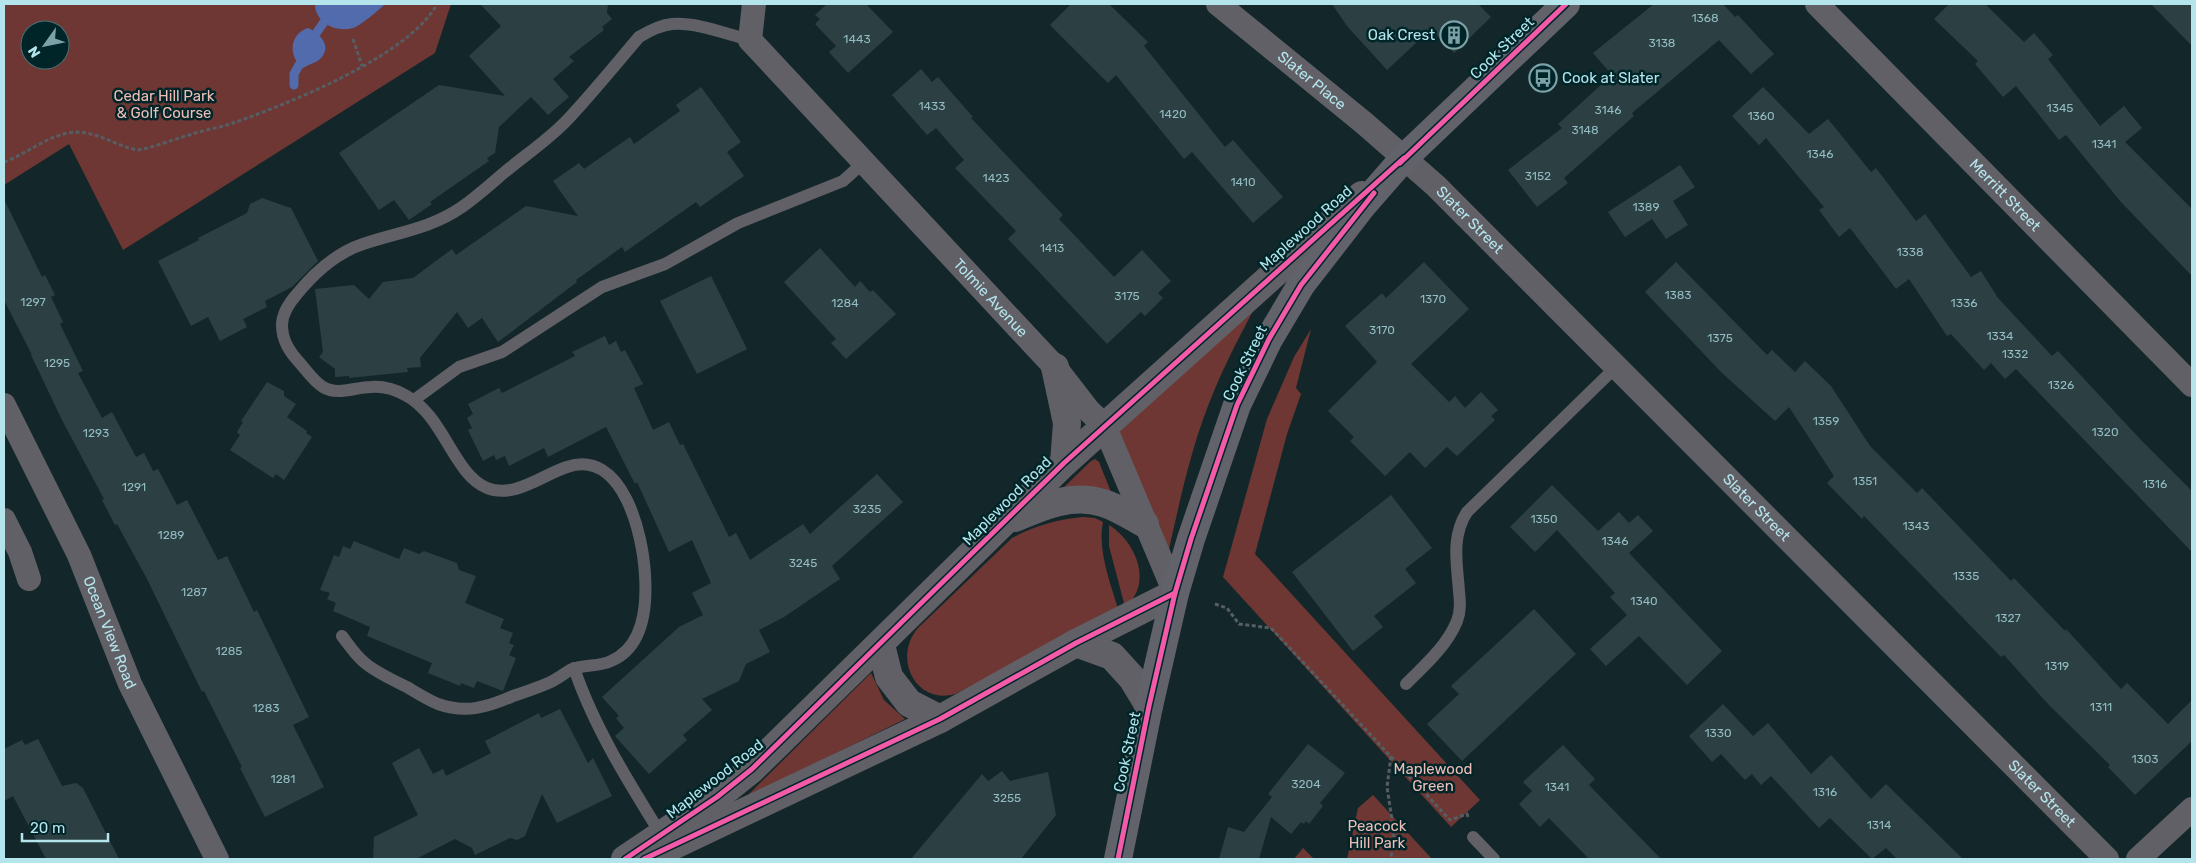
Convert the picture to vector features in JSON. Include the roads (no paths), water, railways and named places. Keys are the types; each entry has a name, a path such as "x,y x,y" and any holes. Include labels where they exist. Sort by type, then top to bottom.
{"main road":[{"name":"Cook Street","path":"1118,859 1149,706 1175,593 1191,539 1237,405 1269,339 1301,285 1363,205 1404,158 1566,4"}],"street":[{"path":"750,40 754,4"},
{"name":"Slater Place","path":"1218,4 1404,158"},
{"name":"Merritt Street","path":"1817,4 2192,384"},
{"name":"Tolmie Avenue","path":"750,40 1055,367 1089,410 1104,425 1175,593"},
{"name":"Slater Street","path":"1404,158 1436,186 2107,859"},
{"name":"Maplewood Road","path":"625,859 662,836 717,797 752,769 1104,425 1404,158"},
{"path":"1055,367 1067,423 1064,463"},
{"name":"Ocean View Road","path":"4,405 79,555 130,684 217,859"},
{"path":"1000,525 1047,504 1080,500 1102,502 1145,524"},
{"path":"4,520 20,552 29,579"},
{"name":"Maplewood Road","path":"644,859 940,719 1076,643 1175,593"},
{"path":"1076,643 1112,656 1132,678 1149,706"},
{"path":"881,644 889,677 909,703 940,719"},
{"path":"2138,859 2192,809"}],"lane":[{"path":"342,636 363,662 375,670 438,704 476,710 493,706 549,683 574,668 610,662 623,654 635,639 643,620 646,593 643,544 622,491 610,475 595,466 582,464 566,467 521,487 504,491 488,489 473,479 460,462 438,425 414,400 388,388 370,387 333,392 320,386 286,347 282,323 290,302 311,276 336,257 362,244 408,232 434,222 460,208 542,144 569,119 639,37 652,30 672,24 698,27 750,40"},
{"path":"414,400 459,367 502,352 602,287 665,264 738,223 843,181 863,163"},
{"path":"1406,684 1432,658 1458,621 1461,607 1455,544 1460,523 1467,512 1616,367"},
{"path":"574,668 582,693 630,783 662,836"},
{"path":"1473,836 1494,859"}],"water":[{"path":"315,4 385,4 353,28 339,29 322,21 318,16"},
{"path":"308,28 317,33 325,45 325,50 318,60 303,68 295,58 293,46 297,35"}],"waterway":[{"path":"317,32 324,22"},
{"path":"294,85 294,74 299,65"}],"place":[{"name":"Oak Crest","path":"1454,35"},
{"name":"Cook at Slater","path":"1543,78"}],"park label":[{"name":"Cedar Hill Park & Golf Course","path":"164,104"},
{"name":"Maplewood Green","path":"1433,778"},
{"name":"Peacock Hill Park","path":"1377,834"}]}
